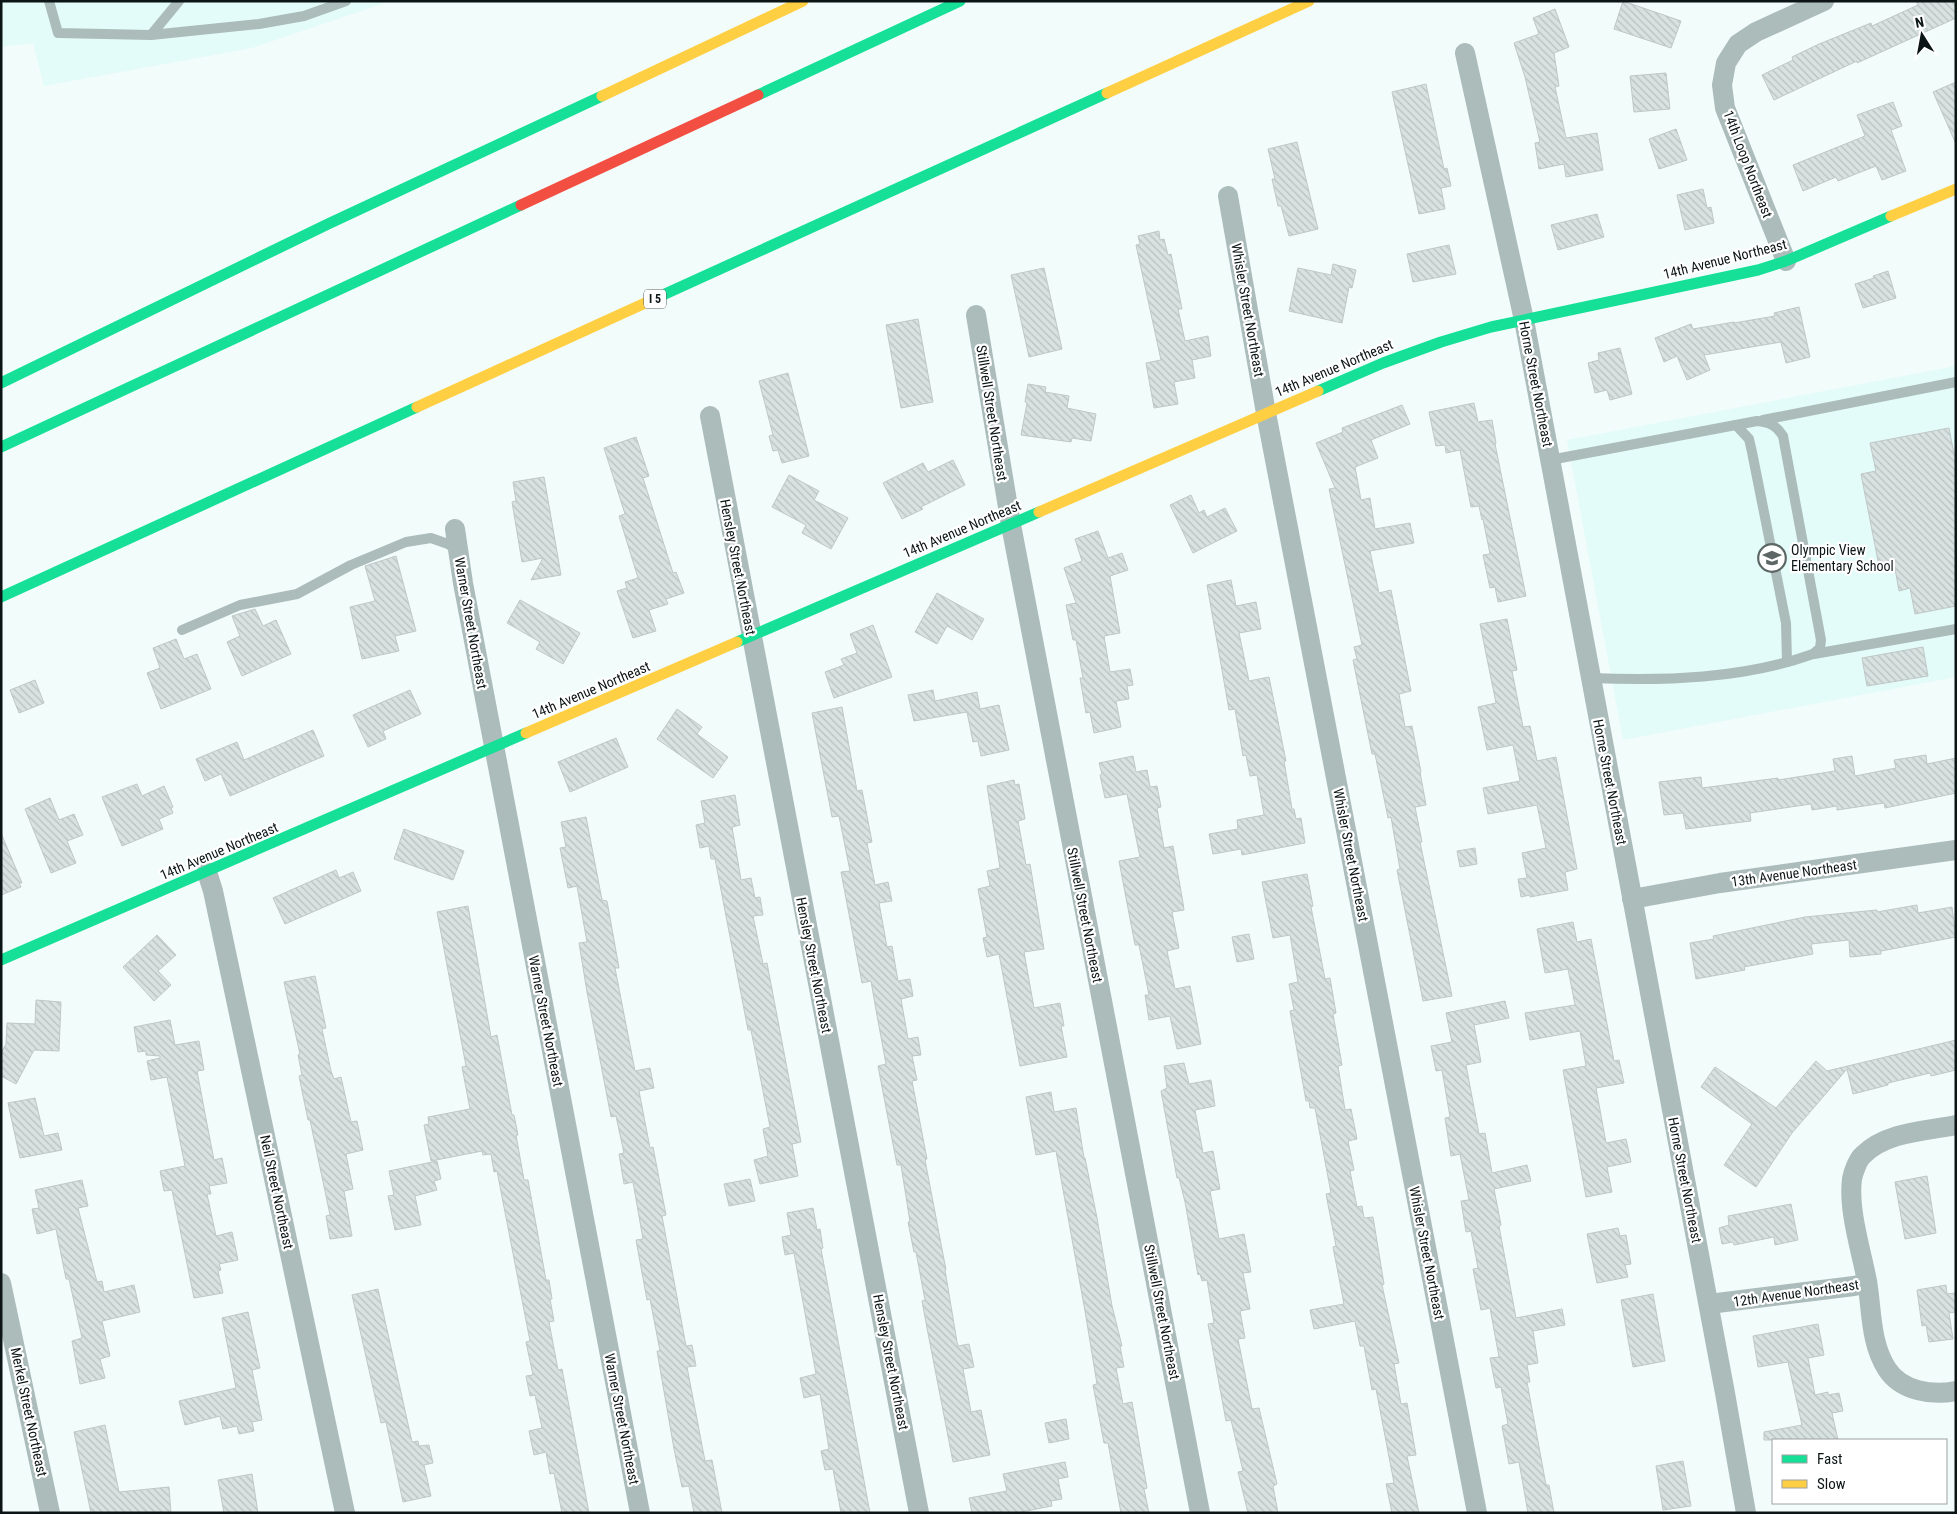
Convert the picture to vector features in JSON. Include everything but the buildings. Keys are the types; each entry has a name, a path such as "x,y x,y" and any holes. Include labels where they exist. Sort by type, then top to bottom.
{"main road":[{"path":"1,383 328,224 803,1"},
{"path":"1,447 960,1"},
{"name":"I 5","path":"1,597 1309,1"},
{"name":"14th Avenue Northeast","path":"1,960 1382,363 1491,327 1758,270 1786,261 1956,189"}],"street":[{"name":"14th Loop Northeast","path":"1786,261 1725,108 1722,85 1726,63 1738,44 1756,32 1824,1"},
{"name":"Horne Street Northeast","path":"1465,54 1524,320 1746,1513"},
{"name":"Whisler Street Northeast","path":"1228,196 1266,413 1477,1513"},
{"name":"Stillwell Street Northeast","path":"976,315 1011,525 1200,1513"},
{"name":"Hensley Street Northeast","path":"710,416 920,1513"},
{"name":"Warner Street Northeast","path":"455,529 494,748 640,1513"},
{"name":"13th Avenue Northeast","path":"1632,898 1720,883 1956,850"},
{"name":"Neil Street Northeast","path":"207,872 213,891 345,1513"},
{"path":"1867,1283 1852,1202 1852,1178 1861,1156 1881,1142 1904,1135 1956,1125"},
{"name":"Merkel Street Northeast","path":"1,1283 50,1513"},
{"name":"12th Avenue Northeast","path":"1708,1304 1867,1283 1872,1326 1878,1350 1888,1370 1903,1385 1923,1392 1947,1393 1956,1391"}],"lane":[{"path":"49,1 58,33 151,35 259,24 304,16 346,1"},
{"path":"151,35 179,1"},
{"path":"1550,460 1956,382"},
{"path":"1757,421 1768,422 1777,428 1783,436 1821,640 1820,648 1813,654"},
{"path":"1736,425 1749,439 1752,452 1786,623 1787,662"},
{"path":"182,630 240,605 297,594 351,565 406,542 430,538 448,544 459,551"},
{"path":"1591,678 1689,678 1746,671 1813,654 1956,629"}],"shaded area":[{"path":"1,1 391,1 252,48 44,86 33,43 1,47"},
{"name":"Olympic View Elementary School","path":"1956,366 1956,677 1623,740 1567,440"}],"traffic: fast":[{"path":"758,95 960,1"},
{"path":"654,299 1107,93"},
{"path":"1,383 328,224 602,96"},
{"path":"1,447 521,205"},
{"path":"1318,391 1383,363 1441,342 1491,327 1758,270 1786,261 1891,216"},
{"path":"1,597 417,407"},
{"path":"737,642 1039,512"},
{"path":"1,960 526,733"}],"traffic: slow":[{"path":"602,96 803,1"},
{"path":"1107,93 1309,1"},
{"path":"1891,216 1956,189"},
{"path":"417,407 654,299"},
{"path":"1039,512 1318,391"},
{"path":"526,733 737,642"}],"traffic: jam":[{"path":"521,205 758,95"}],"place":[{"name":"Olympic View Elementary School","path":"1772,558"}]}
